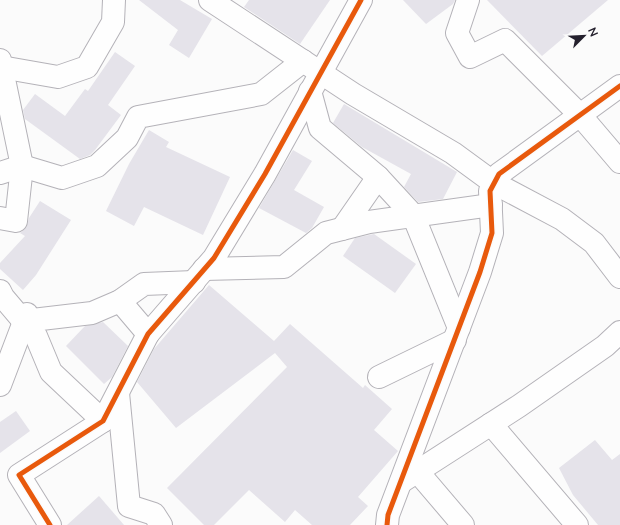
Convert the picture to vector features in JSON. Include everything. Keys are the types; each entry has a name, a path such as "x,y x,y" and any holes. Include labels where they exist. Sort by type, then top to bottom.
{"street":[{"path":"0,218 16,221 22,166 1,64 58,77 87,67 113,22 114,0"},
{"path":"210,0 311,75 453,153 494,183 562,219 594,243 620,277"},
{"path":"50,525 19,475 103,421 148,334 214,258 257,187 311,75 361,0"},
{"path":"468,0 457,33 470,57 505,40 580,115 620,162"},
{"path":"0,173 22,166 62,178 97,166 127,138 138,117 261,94 311,75"},
{"path":"311,75 320,128 378,177 413,216 457,334"},
{"path":"387,525 388,515 409,476 457,334 480,272 492,233 490,191 494,183 499,174 620,86"},
{"path":"342,229 378,177"},
{"path":"14,319 92,313 120,302 144,284 199,275 284,267 326,233 369,222 490,205"},
{"path":"0,291 14,319 36,336 51,372 103,421"},
{"path":"120,302 148,334"},
{"path":"0,385 14,319"},
{"path":"409,476 491,424 605,346 620,332"},
{"path":"379,377 457,334"},
{"path":"118,393 129,506 154,514 161,525"},
{"path":"491,424 577,525"},
{"path":"409,476 463,525"}],"building":[{"path":"139,0 180,0 212,19 189,58 169,45 178,30"},
{"path":"249,0 330,0 300,44 244,7"},
{"path":"403,0 455,0 453,4 426,24"},
{"path":"487,0 608,0 542,56"},
{"path":"115,52 135,66 108,105 121,115 95,150 90,155 80,159 25,119 23,110 35,94 65,116 85,89 88,91"},
{"path":"344,104 457,172 443,199 418,202 404,187 411,174 362,147 333,123"},
{"path":"149,130 169,142 166,147 230,177 203,235 144,207 134,226 106,211 129,164"},
{"path":"293,150 312,161 294,190 324,207 312,228 306,233 259,208"},
{"path":"40,201 71,220 36,275 23,290 0,269 0,263 25,236 20,233 26,228 29,218"},
{"path":"374,234 416,264 395,293 343,256 355,238"},
{"path":"209,285 274,341 290,324 363,388 365,385 392,409 374,430 398,451 358,497 368,506 350,525 312,525 295,510 285,522 249,490 214,525 204,525 167,488 287,367 275,353 176,428 137,382 154,349"},
{"path":"103,322 128,346 112,377 104,384 66,346 85,326"},
{"path":"16,411 30,431 0,453 0,422"},
{"path":"595,440 612,460 620,454 620,525 598,525 573,495 559,468"},
{"path":"99,496 124,525 67,525"}],"cycle path":[{"path":"50,525 19,475 103,421 148,334 214,258 265,174 361,0"},
{"path":"387,525 388,515 480,272 492,233 490,191 499,174 620,86"}]}
